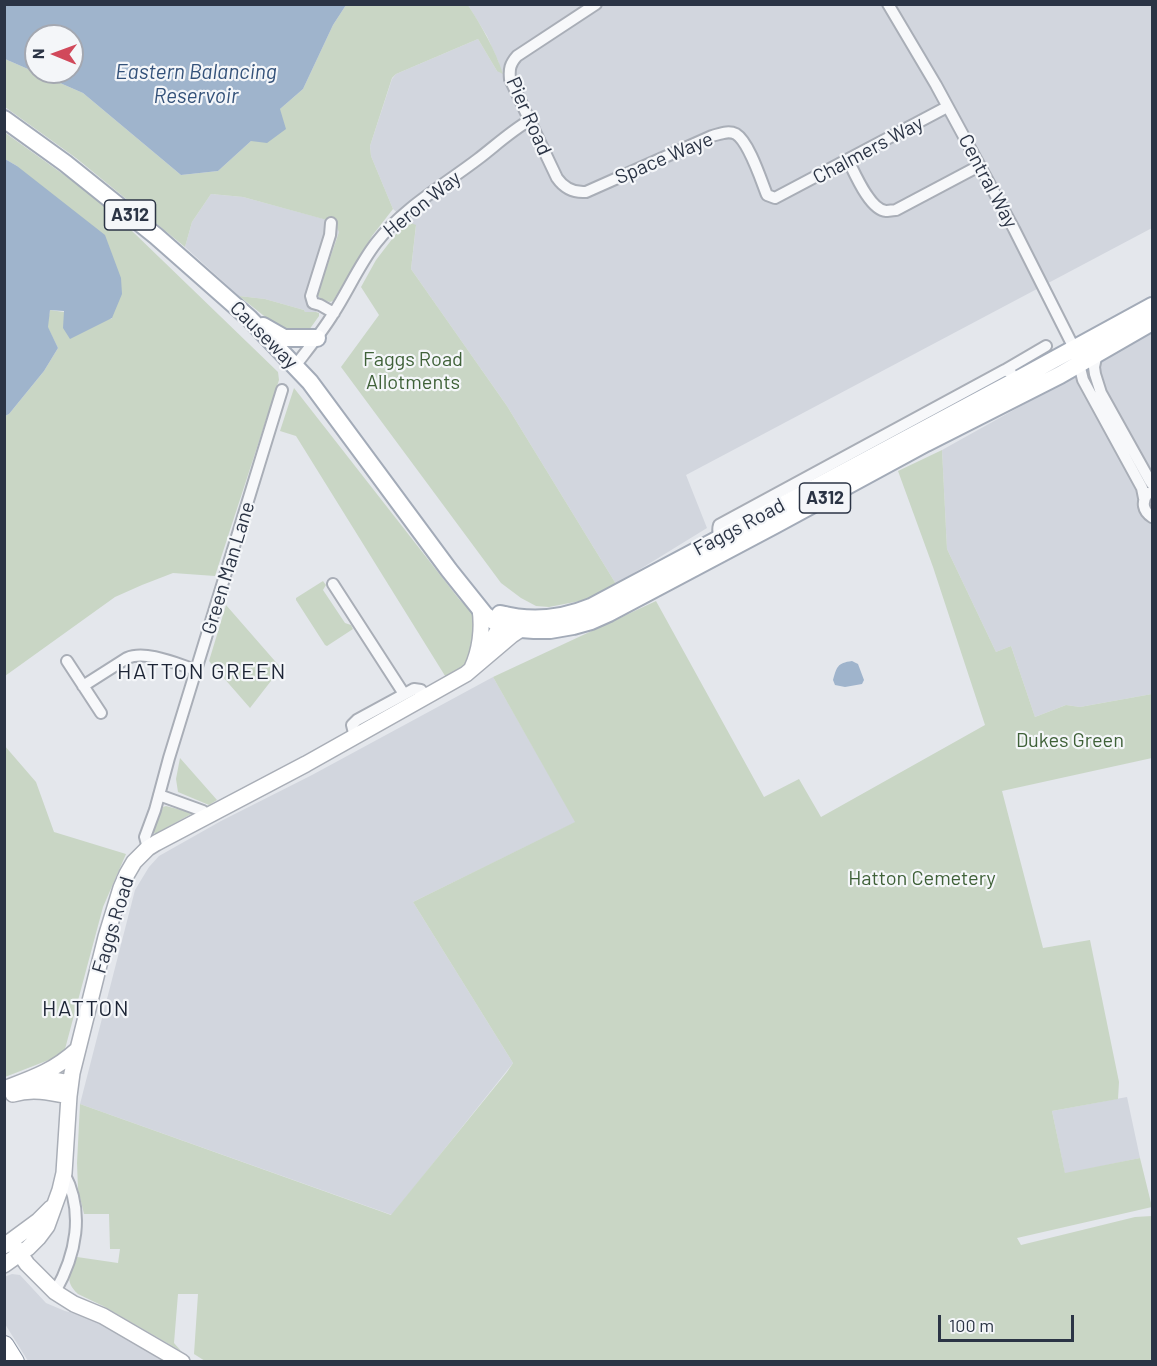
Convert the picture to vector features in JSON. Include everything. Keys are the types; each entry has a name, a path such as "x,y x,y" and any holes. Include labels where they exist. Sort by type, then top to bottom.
{"highway":[{"path":"4,1346 14,1362"}],"main road":[{"name":"Causeway","path":"4,119 65,163 156,236 249,318 310,382 477,605 489,609 521,630"},
{"name":"Faggs Road","path":"503,620 550,618 580,611 723,545 1060,375 1085,351 1152,306"},
{"path":"249,318 284,338 317,338"},
{"name":"Faggs Road","path":"521,630 550,630 591,621 637,599 723,545 1014,376 1085,351 1147,325"}],"street":[{"name":"Pier Road","path":"573,192 561,184 557,178 510,80 509,69 517,56 596,4"},
{"name":"Central Way","path":"888,4 1085,351"},
{"name":"Chalmers Way","path":"788,192 947,107"},
{"name":"Heron Way","path":"295,366 334,313 361,265 386,231 404,214 520,125 530,120"},
{"name":"Space Waye","path":"573,192 586,192 712,136 727,132 735,134 746,146 767,195 775,198 788,192"},
{"path":"848,160 871,201 878,209 886,212 896,210 979,166"},
{"path":"331,223 330,235 311,296 313,303 320,304 334,313"},
{"path":"1014,376 1046,346"},
{"path":"1085,351 1080,368 1083,380 1142,489 1144,507 1152,517"},
{"path":"1085,351 1089,370 1152,484"},
{"path":"1085,351 1094,367 1101,393"},
{"path":"1060,375 1071,374 1083,380"},
{"name":"Green Man Lane","path":"148,848 145,837 282,390"},
{"path":"1144,498 1152,489"},
{"path":"333,584 404,694"},
{"path":"475,667 481,625 477,605"},
{"path":"475,667 503,620"},
{"name":"Faggs Road","path":"4,1264 12,1247 38,1238 47,1226 60,1190 64,1173 70,1090 77,1050 106,937 121,888 134,862 148,848 426,697 475,667 521,630"},
{"path":"83,686 135,655 161,659 196,670"},
{"path":"67,661 101,713"},
{"path":"355,737 352,725 357,720 404,694 418,689 426,697"},
{"path":"159,795 203,811 208,816"},
{"path":"4,1089 33,1079 63,1062 77,1050"},
{"path":"33,1079 47,1079 70,1090"},
{"path":"4,1096 19,1092 70,1090"},
{"path":"55,1292 65,1271 76,1233 71,1188 64,1173"},
{"path":"12,1247 55,1292 74,1304 104,1316 182,1362"}],"shaded area":[{"path":"468,5 1152,5 1152,228 686,475 707,528 616,584 507,406 411,269 416,226 406,221 393,209 371,156 370,146 392,79 396,74 478,39 497,71 499,63 487,36"},
{"path":"211,194 243,197 335,222 339,232 317,295 323,300 316,312 305,312 265,299 239,296 185,247 192,222"},
{"path":"1152,333 1152,694 1080,707 1066,705 1035,717 1011,646 996,652 947,549 942,450"},
{"path":"493,677 576,822 413,902 513,1063 392,1215 80,1104 135,890 149,867 159,856"},
{"path":"1127,1097 1140,1158 1065,1174 1052,1111"},
{"path":"12,1274 20,1275 46,1303 89,1317 164,1358 162,1362 28,1361 5,1324 4,1277"}],"green space":[{"path":"346,5 468,5 488,38 503,74 497,71 478,39 396,74 392,78 370,146 371,156 393,209 372,236 333,301 330,302 317,295 339,232 334,222 243,197 211,194 192,222 185,247 76,158 5,107 5,59 24,67 24,84 62,84 83,93 181,175 218,171 303,89 333,25"},
{"path":"4,132 102,202 278,372 279,380 215,576 173,573 115,597 5,676 5,416 44,371 58,348 47,326 50,310 112,319 17,166 5,159"},
{"name":"Faggs Road Allotments","path":"406,221 416,225 411,269 507,406 616,584 585,600 549,607 536,606 501,583 341,367 379,315 361,287 376,260"},
{"path":"239,296 265,299 305,312 316,312 319,316 309,330 294,332 278,327"},
{"path":"294,388 459,599 471,611 475,618 471,658 465,669 447,679 296,436 280,431"},
{"path":"942,450 947,549 996,652 1011,646 1035,717 1066,705 1080,707 1152,694 1152,758 1002,791 1043,948 1090,940 1119,1082 1118,1099 1052,1111 1065,1173 1140,1158 1152,1207 1017,1238 1021,1245 1135,1217 1152,1216 1152,1361 205,1361 194,1354 198,1294 178,1294 174,1343 181,1351 78,1294 73,1289 70,1276 77,1257 118,1263 120,1249 110,1249 109,1214 84,1214 78,1189 77,1163 80,1104 391,1215 507,1072 513,1063 413,902 575,822 493,677 656,601 764,797 799,779 821,817 985,725 933,567 898,471"},
{"path":"323,581 326,585 323,590 345,623 351,625 353,629 327,646 296,600"},
{"path":"226,605 281,668 250,708 209,661"},
{"path":"4,745 36,782 54,832 126,854 103,907 65,1049 59,1056 5,1077"},
{"path":"180,758 217,800 209,805 178,792 176,779"},
{"path":"163,807 193,813 155,834 153,831"}],"water":[{"name":"Eastern Balancing Reservoir","path":"5,4 346,4 333,25 303,89 280,109 286,129 267,143 251,141 218,171 181,175 83,93 62,84 84,84 84,24 24,24 24,67 5,59"},
{"path":"5,159 105,235 121,278 122,294 112,318 70,339 63,328 64,311 50,310 48,327 58,348 44,371 5,416"},
{"path":"852,661 858,664 864,680 862,684 845,687 835,685 833,680 838,666"}],"district":[{"name":"HATTON GREEN","path":"202,672"},
{"name":"HATTON","path":"86,1009"}],"park label":[{"name":"Dukes Green","path":"1070,740"},
{"name":"Hatton Cemetery","path":"922,878"}]}
